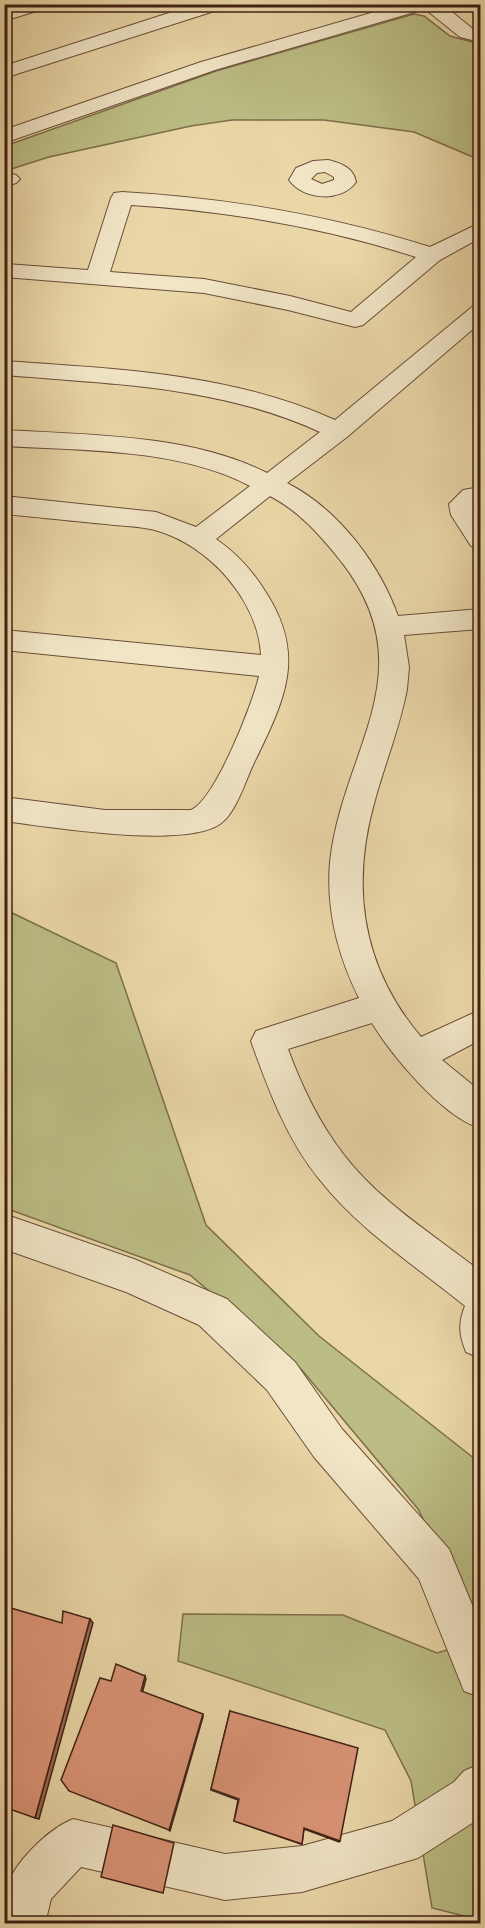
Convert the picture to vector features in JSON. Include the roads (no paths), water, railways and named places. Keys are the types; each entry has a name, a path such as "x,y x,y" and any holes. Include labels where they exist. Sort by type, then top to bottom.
{"street":[{"path":"4,16 40,4"},
{"path":"4,72 218,4"},
{"path":"7,132 367,11 424,4"},
{"path":"430,4 467,33 480,36"},
{"path":"130,11 150,24"},
{"path":"303,218 314,189"},
{"path":"97,277 122,198 231,206 303,218 377,236 432,255"},
{"path":"5,272 97,277 241,292 355,320 432,255 480,230"},
{"path":"198,539 338,431 480,312"},
{"path":"4,368 172,381 245,393 309,415 338,431"},
{"path":"4,438 163,451 207,459 273,483 295,496 350,549 369,579 388,627 394,657 394,684 352,828 345,874 346,903 352,937 363,971 381,1006 416,1056 480,1112"},
{"path":"480,495 472,496 462,504 464,515 480,540"},
{"path":"4,505 156,521 176,527 198,539 241,576 267,615 274,638 275,667 269,694 222,800 210,815 193,822 105,822 4,809"},
{"path":"388,627 480,620"},
{"path":"4,640 275,667"},
{"path":"381,1006 268,1041 284,1087 314,1141 346,1184 480,1294"},
{"path":"416,1056 480,1024"},
{"path":"4,1231 134,1277 213,1312 281,1376 328,1443 434,1564 480,1675"},
{"path":"480,1316 478,1324 480,1339"},
{"path":"21,1923 30,1887 73,1842 225,1877 302,1869 402,1842 470,1798 480,1787"}]}
